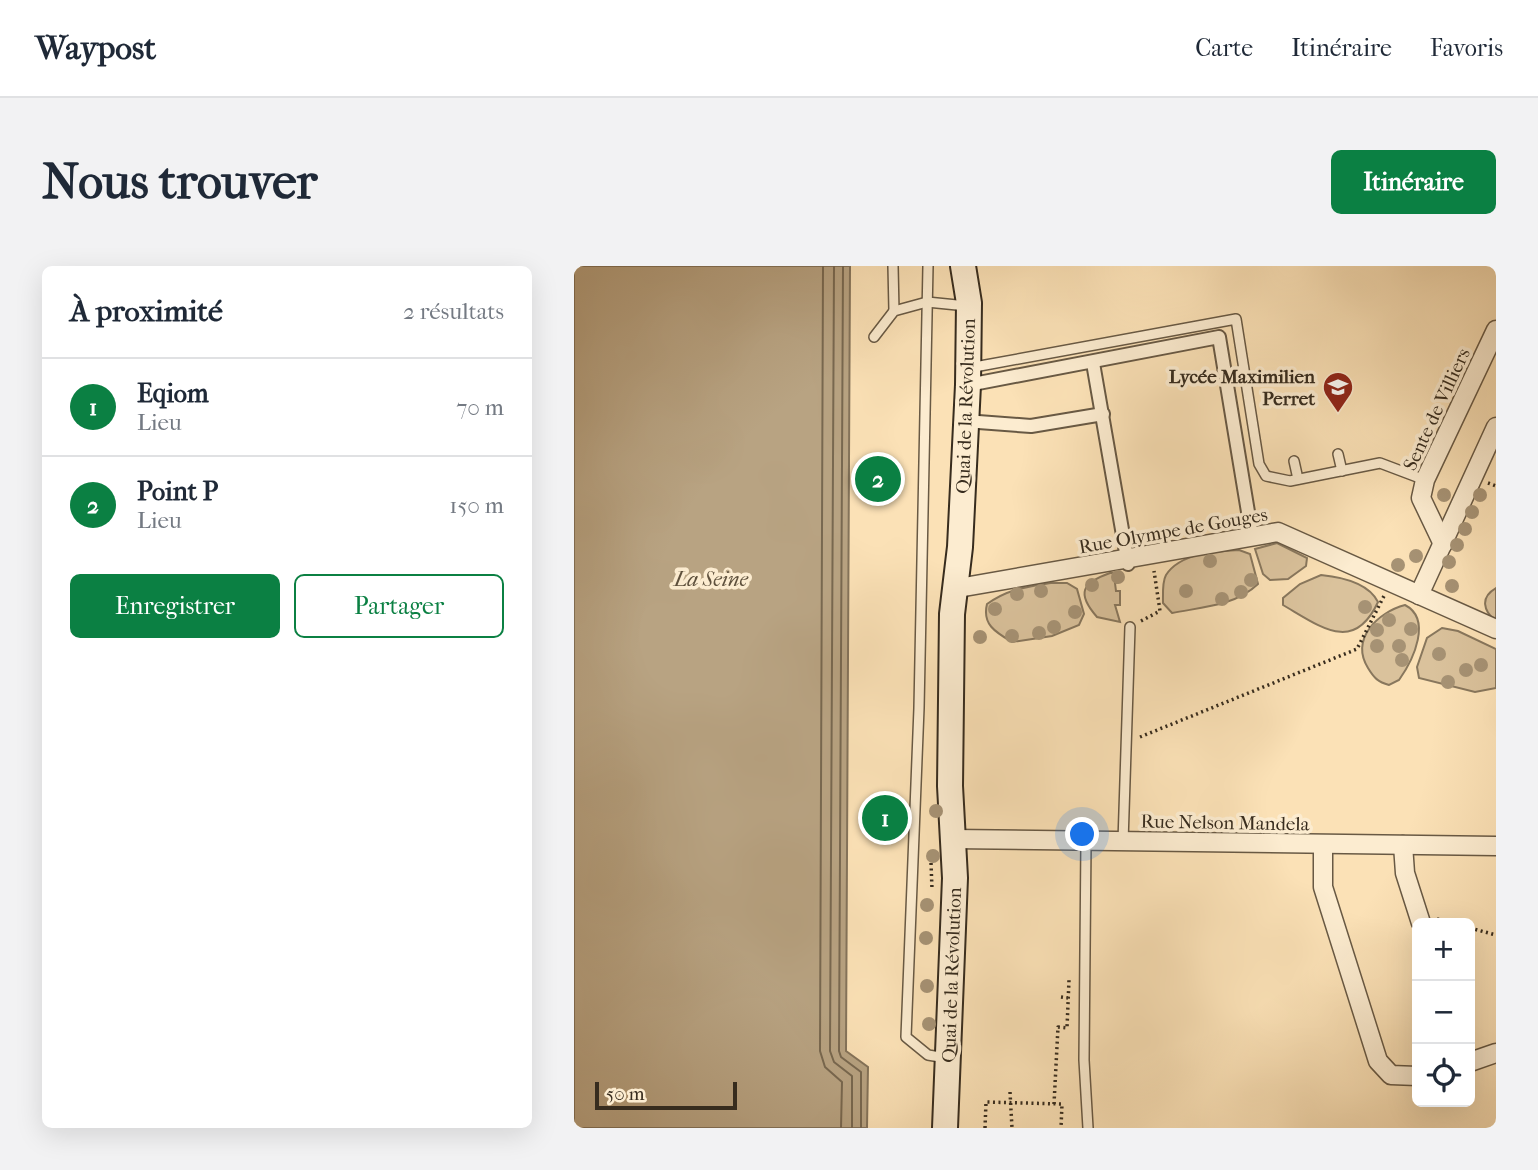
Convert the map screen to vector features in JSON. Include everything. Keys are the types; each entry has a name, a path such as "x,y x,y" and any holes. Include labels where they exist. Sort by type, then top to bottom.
{"main road":[{"name":"Quai de la Révolution","path":"945,1128 955,878 950,786 953,614 961,547 968,377 969,305 963,266"},
{"path":"969,305 975,266"},
{"name":"Quai de la Révolution","path":"953,831 962,786 964,587 961,547"}],"street":[{"name":"Sente de Villiers","path":"1443,544 1422,498 1425,480 1496,330"},
{"path":"968,377 1093,363 1219,337 1252,536"},
{"path":"1093,363 1128,562"},
{"path":"965,421 1031,426 1102,414"},
{"path":"1419,595 1496,427"},
{"name":"Rue Olympe de Gouges","path":"964,587 1128,562 1152,555 1278,532 1496,629"},
{"name":"Rue Nelson Mandela","path":"953,831 1086,842 1496,846"},
{"path":"1323,845 1323,887 1378,1061 1391,1074 1412,1076"},
{"path":"1403,845 1405,873 1425,918"},
{"path":"1475,1060 1496,1053"}],"lane":[{"path":"893,266 894,311"},
{"path":"928,266 919,708 906,1037 928,1055 948,1058"},
{"path":"874,337 894,311 927,302 969,305"},
{"path":"968,377 995,365 1236,319 1259,464 1266,476 1290,481 1380,463 1425,480"},
{"path":"1338,454 1342,471"},
{"path":"1294,461 1298,479"},
{"path":"1123,842 1130,627"},
{"path":"1086,842 1084,1060 1087,1128"}],"path":[{"path":"1130,627 1160,611 1152,555"},
{"path":"1125,743 1357,649 1391,582"},
{"path":"1475,929 1496,935"},
{"path":"1055,1104 1058,1027 1067,1028 1069,972"},
{"path":"1061,998 1068,998"},
{"path":"1010,1093 1012,1128"},
{"path":"985,1128 986,1102 1062,1104 1061,1128"}],"shaded area":[{"path":"1277,543 1307,558 1306,566 1288,579 1270,580 1263,574 1255,549"},
{"path":"1239,550 1250,554 1258,584 1249,591 1229,601 1172,613 1163,603 1166,575 1180,562 1199,555"},
{"path":"1110,573 1120,573 1120,582 1115,583 1116,591 1120,591 1120,605 1115,605 1120,622 1097,617 1086,601 1085,590 1088,585"},
{"path":"1321,575 1361,585 1374,595 1378,602 1369,618 1358,628 1347,632 1336,631 1310,621 1283,605 1283,598 1300,584"},
{"path":"1067,583 1077,589 1084,614 1079,625 1052,636 1012,642 991,627 986,617 987,604 1025,587"},
{"path":"1496,588 1496,621 1488,613 1485,604 1487,596"},
{"path":"1405,605 1413,611 1418,620 1418,640 1405,671 1399,680 1389,685 1374,677 1363,657 1362,647 1370,628 1377,620"},
{"path":"1442,628 1458,631 1496,649 1496,688 1475,692 1419,678 1417,667 1427,638"}],"water":[{"name":"La Seine","path":"574,266 850,266 846,1051 868,1067 867,1128 574,1128"}],"place":[{"name":"Lycée Maximilien Perret","path":"1338,414"},
{"name":"Point P","path":"878,479"},
{"name":"Eqiom","path":"885,818"}]}
